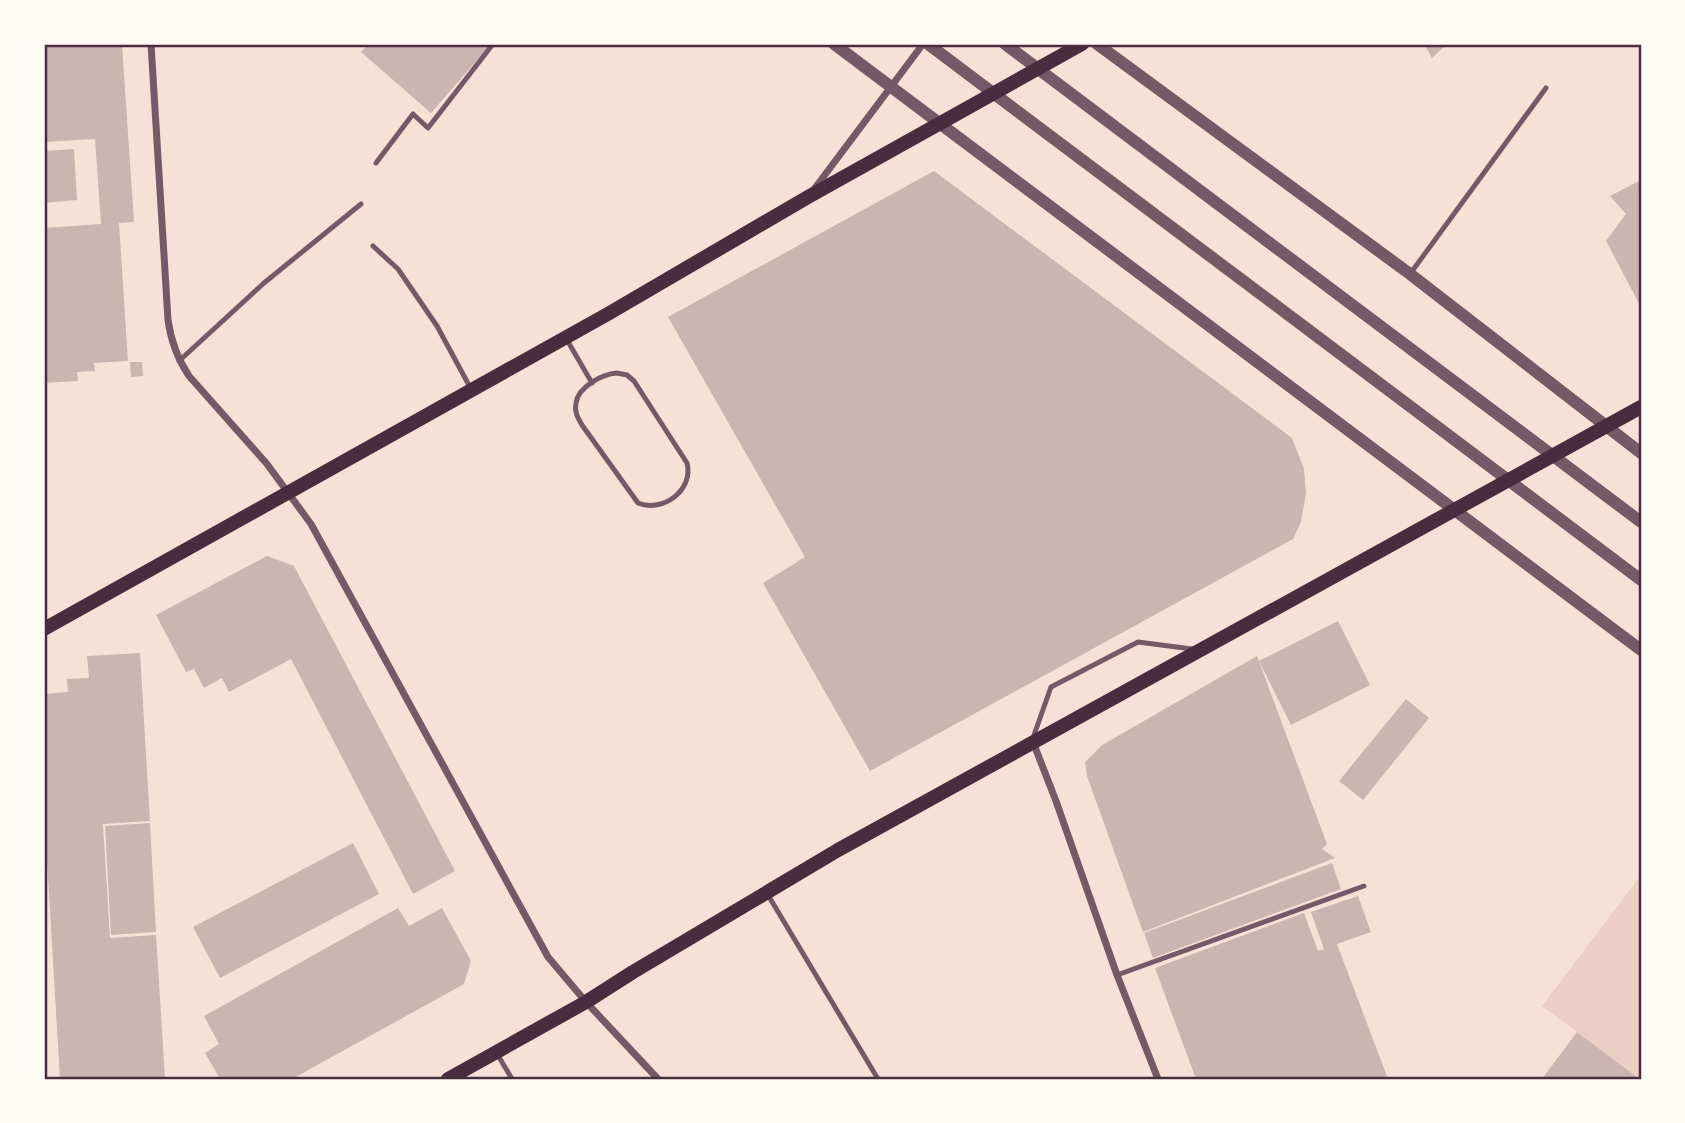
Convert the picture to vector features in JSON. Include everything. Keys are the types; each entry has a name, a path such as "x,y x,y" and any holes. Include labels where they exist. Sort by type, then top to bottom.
{"main road":[{"path":"44,629 565,338 808,197 1082,44"},
{"path":"448,1079 586,1002 767,892 1032,741 1641,407"}],"street":[{"path":"151,44 168,320 179,361 290,492 311,524 548,957 658,1079"},
{"path":"834,44 1641,650"},
{"path":"808,197 925,44 995,93 1641,580"},
{"path":"1005,44 1641,522"},
{"path":"1097,44 1410,274 1641,453"},
{"path":"1032,741 1158,1079"}],"lane":[{"path":"376,163 412,114 428,128 493,44"},
{"path":"1410,274 1546,88"},
{"path":"179,361 264,283 360,204"},
{"path":"373,246 398,269 437,326 471,389"},
{"path":"565,338 592,383"},
{"path":"617,373 627,375 634,382 688,463 690,473 676,496 659,505 648,507 638,503 576,413 576,400 592,383 617,373"},
{"path":"1032,741 1051,687 1138,642 1199,650"},
{"path":"1117,975 1364,886"},
{"path":"767,892 878,1079"},
{"path":"496,1052 512,1079"}],"shaded area":[{"path":"1641,875 1641,1079 1542,1006"}],"building":[{"path":"44,44 122,44 134,222 119,223 128,361 94,363 95,371 77,372 78,381 44,383 44,228 101,224 95,139 44,142"},
{"path":"369,44 491,44 431,113 361,52"},
{"path":"1424,44 1447,44 1432,58"},
{"path":"74,149 77,200 44,203 44,151"},
{"path":"934,171 1292,438 1304,469 1306,493 1301,522 1293,539 870,771 763,583 805,557 668,317"},
{"path":"1641,180 1641,307 1606,241 1626,214 1610,196"},
{"path":"130,362 142,362 143,376 131,377"},
{"path":"267,556 294,566 455,871 413,894 291,659 229,692 222,678 204,688 194,669 186,672 156,615"},
{"path":"1338,621 1370,685 1291,725 1259,661"},
{"path":"140,653 150,821 103,824 110,938 156,935 165,1079 60,1079 44,809 44,694 68,692 67,679 89,678 87,656"},
{"path":"1257,656 1327,844 1322,849 1335,858 1143,932 1087,776 1085,762 1102,745"},
{"path":"1406,699 1429,718 1363,800 1339,781"},
{"path":"150,823 156,932 111,935 105,826"},
{"path":"353,843 379,894 220,978 193,927"},
{"path":"1332,863 1341,889 1153,958 1144,933"},
{"path":"1358,896 1371,932 1337,944 1388,1079 1196,1079 1155,968 1304,913 1318,951 1324,949 1311,912"},
{"path":"398,908 409,926 442,908 471,961 464,984 292,1079 220,1079 205,1053 219,1044 204,1016"},
{"path":"1577,1032 1640,1079 1542,1079"}]}
